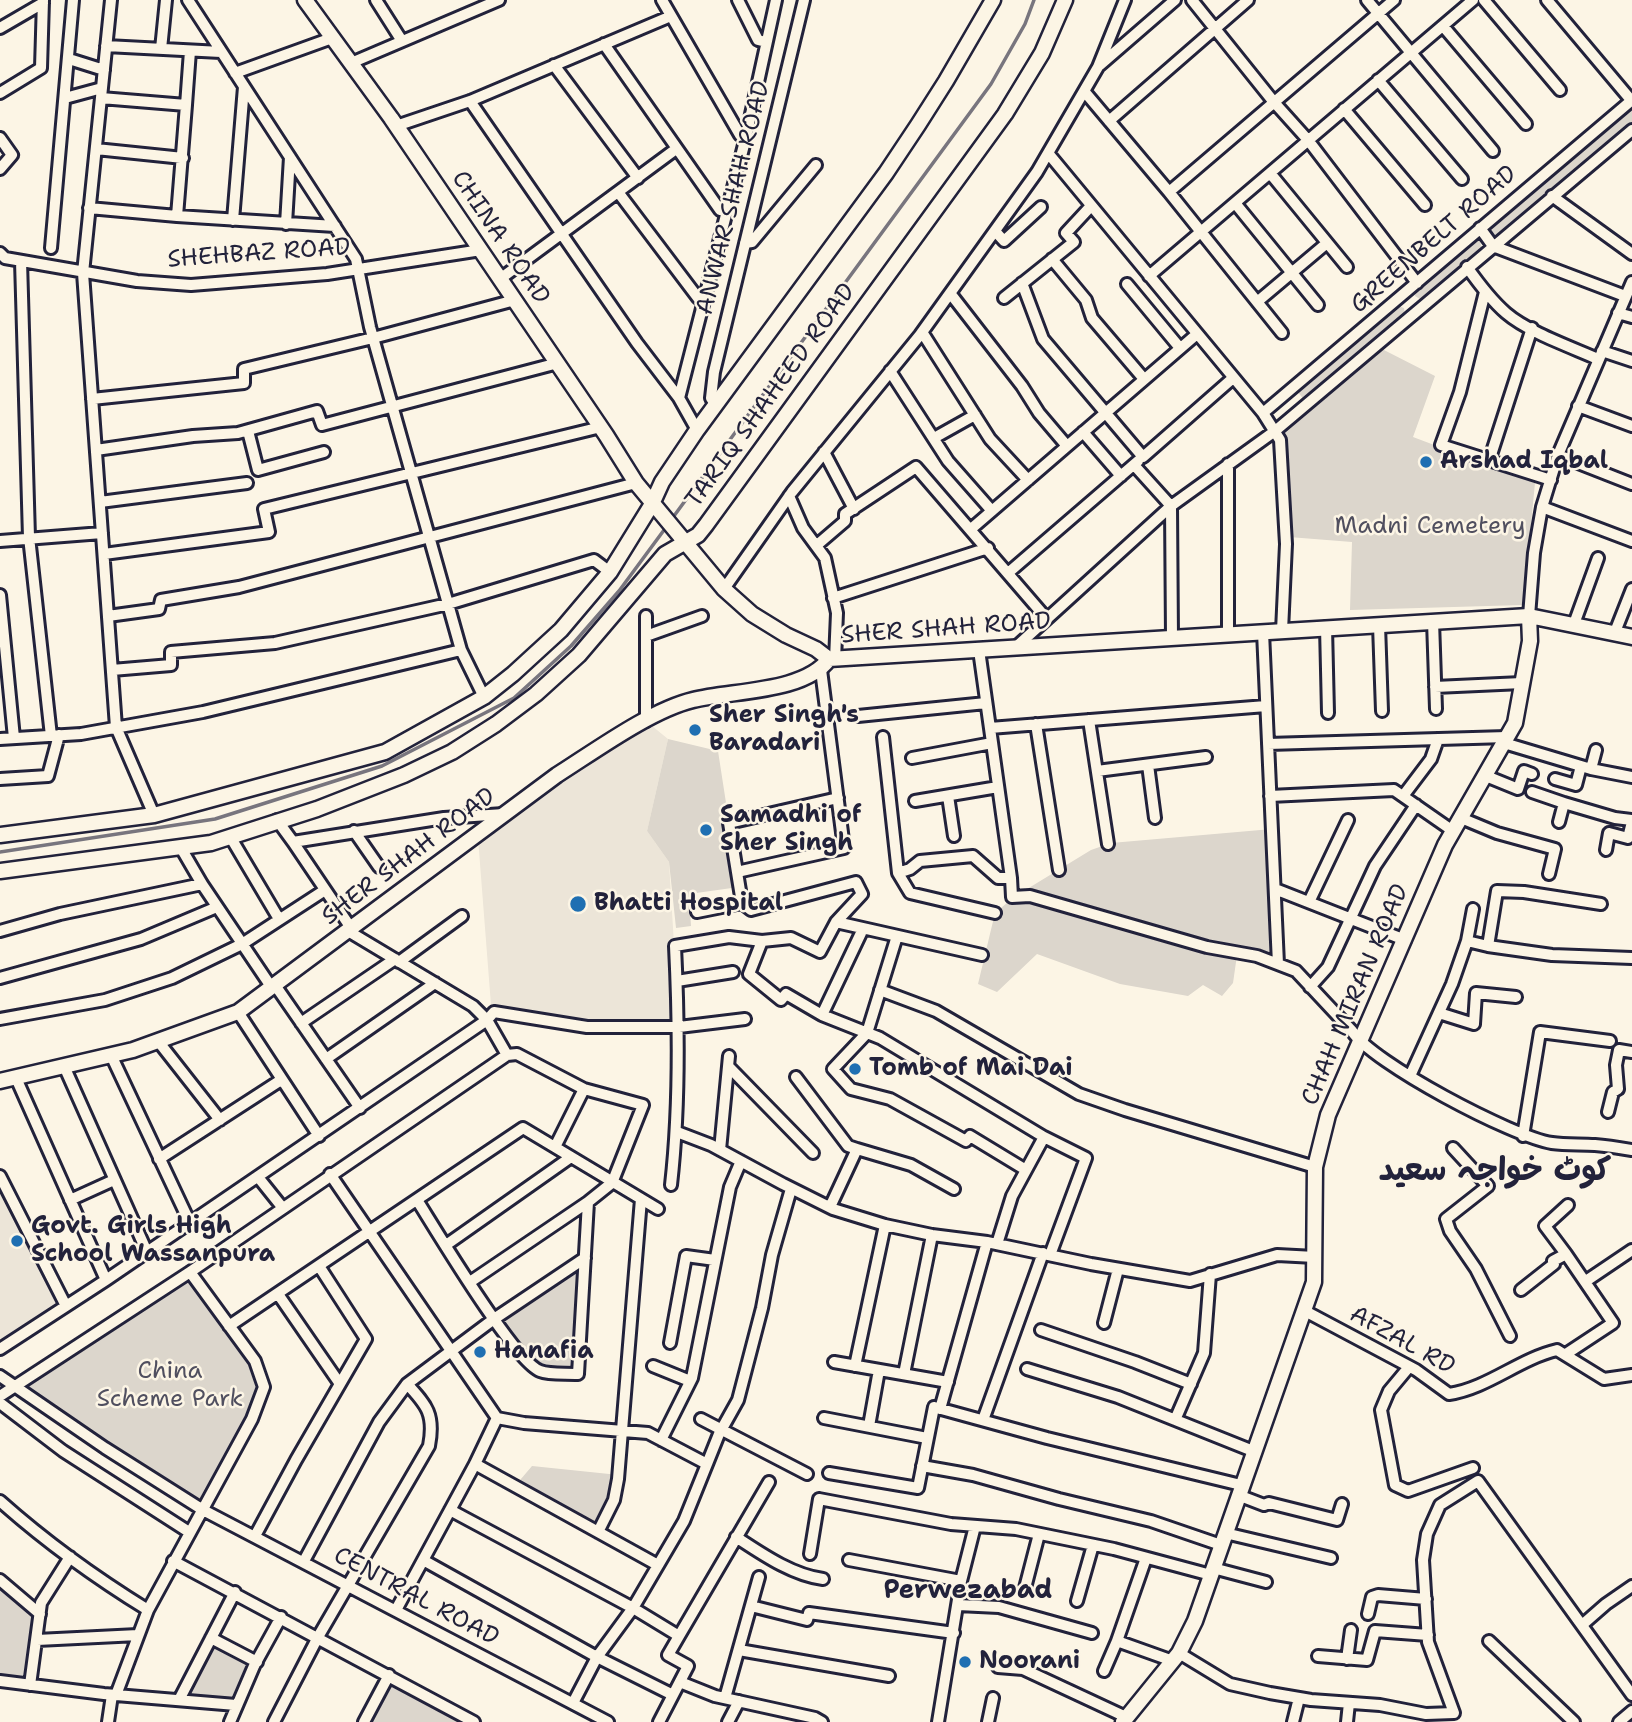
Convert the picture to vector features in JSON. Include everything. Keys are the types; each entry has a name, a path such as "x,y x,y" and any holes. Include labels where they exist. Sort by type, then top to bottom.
{"main road":[{"name":"CHINA ROAD","path":"305,0 481,250 636,483 680,536"},
{"name":"TARIQ SHAHEED ROAD","path":"0,835 154,815 385,752 484,697 561,631 610,572 656,508 662,482 697,430 886,173 947,82 993,0"},
{"name":"TARIQ SHAHEED ROAD","path":"0,871 181,848 231,838 277,820 317,809 404,775 452,752 536,694 579,655 680,536 698,535 706,525 1005,114 1042,53 1065,0"},
{"path":"680,536 724,589 752,614 786,635 816,649 828,663"},
{"name":"SHER SHAH ROAD","path":"0,1081 111,1055 159,1041 238,1012 557,775 646,721 677,704 695,699 776,687 828,663 1326,626 1529,616 1632,636"},
{"name":"CHAH MIRAN ROAD","path":"1125,1720 1176,1657 1195,1621 1314,1282 1315,1167 1328,1115 1445,845 1515,723 1530,641 1529,616"}],"street":[{"path":"51,248 73,0"},
{"path":"111,0 83,273 116,727 154,815"},
{"path":"162,49 166,0"},
{"path":"188,0 356,259 373,338 461,650 484,697"},
{"path":"376,0 402,41"},
{"path":"662,0 740,135 746,137"},
{"path":"738,0 758,40 766,42"},
{"name":"ANWAR SHAH ROAD","path":"678,398 746,137 776,0"},
{"name":"ANWAR SHAH ROAD","path":"716,405 711,398 713,372 804,0"},
{"path":"724,589 789,496 922,332 1048,153 1098,67 1125,0"},
{"path":"1098,67 1175,0"},
{"path":"1192,0 1273,102 1308,140 1417,283"},
{"path":"1109,121 1248,0"},
{"path":"1367,0 1493,151"},
{"path":"1170,192 1394,0"},
{"path":"1149,276 1473,0"},
{"path":"1484,0 1560,90"},
{"path":"1547,0 1632,100"},
{"path":"0,28 43,1"},
{"path":"0,93 41,68 43,1"},
{"path":"351,63 492,1"},
{"path":"396,126 470,101 671,16"},
{"path":"1443,26 1526,124"},
{"path":"235,73 332,37"},
{"path":"604,44 720,210 727,211"},
{"path":"106,46 221,52"},
{"path":"177,216 190,51"},
{"path":"69,59 104,70"},
{"path":"554,65 638,178"},
{"path":"1378,80 1462,179"},
{"path":"233,220 244,87"},
{"path":"1084,91 1170,192 1282,333"},
{"path":"65,98 101,93 186,105"},
{"name":"GREENBELT ROAD","path":"1263,413 1632,100"},
{"path":"470,101 561,235 678,398 697,430"},
{"path":"1344,109 1424,205"},
{"name":"GREENBELT ROAD","path":"1016,647 1171,506 1275,431 1632,130"},
{"path":"0,138 12,155 0,169"},
{"path":"96,149 183,158"},
{"path":"500,279 676,149"},
{"path":"1048,153 1263,413 1280,440 1286,544 1282,631"},
{"path":"286,223 290,157"},
{"path":"745,243 752,242 816,165"},
{"path":"1270,173 1347,268"},
{"path":"618,192 698,298 705,300"},
{"path":"1552,196 1632,254"},
{"path":"1235,203 1318,305"},
{"path":"1004,298 1074,242 1066,233 1091,206"},
{"path":"995,230 1004,241 1041,207"},
{"path":"89,208 335,226"},
{"path":"1480,228 1493,246 1626,296"},
{"path":"1257,302 1327,243"},
{"name":"SHEHBAZ ROAD","path":"0,253 5,258 83,273 191,285 327,274 481,250"},
{"path":"1052,259 1086,300 1092,318 1144,379"},
{"path":"0,779 48,776 55,736 29,537 21,261"},
{"path":"1467,267 1485,292 1508,314 1532,328 1600,355 1632,361"},
{"name":"CHAH MIRAN ROAD","path":"1529,616 1534,553 1550,480 1578,406 1632,282"},
{"path":"1022,283 1043,339 1143,457"},
{"path":"1127,284 1180,348"},
{"path":"1485,292 1460,392 1441,445 1550,480"},
{"path":"950,293 1022,386 1039,413 1067,446"},
{"path":"1403,295 1418,311"},
{"path":"92,399 244,383 244,369 515,300"},
{"path":"1618,313 1632,317"},
{"path":"1489,461 1532,328"},
{"path":"922,332 990,439 1028,480"},
{"path":"971,529 1197,334"},
{"path":"96,450 248,430 317,411 322,425 558,363"},
{"path":"890,371 948,461 992,511"},
{"path":"1008,573 1233,378"},
{"path":"1578,406 1632,426"},
{"path":"934,438 975,415"},
{"path":"104,554 269,532 264,509 601,427"},
{"path":"248,430 258,470 324,452"},
{"path":"1083,432 1121,476"},
{"path":"824,452 854,509"},
{"path":"1558,455 1632,484"},
{"path":"1228,464 1228,634"},
{"path":"1134,465 1171,506 1172,638"},
{"path":"817,545 845,521 845,514 916,467 1047,619"},
{"path":"100,502 247,483"},
{"path":"108,616 159,609 160,600 239,587 636,483"},
{"path":"737,872 844,848 828,663 837,613 825,558 803,528 789,496"},
{"path":"1542,507 1632,541"},
{"path":"0,541 102,533"},
{"path":"833,598 988,548"},
{"path":"1574,624 1598,558"},
{"path":"112,670 171,665 171,652 275,643 448,604 594,560 610,572"},
{"path":"1615,632 1632,589"},
{"path":"0,596 3,672 14,738"},
{"path":"646,616 646,721"},
{"path":"646,636 702,616"},
{"path":"1433,621 1436,709"},
{"path":"1379,625 1382,711"},
{"path":"1326,626 1328,713"},
{"path":"1263,632 1278,964"},
{"path":"0,739 55,736 203,712 461,650"},
{"path":"979,650 1012,897 1030,895 1207,947 1256,956 1296,971 1352,1031 1359,1043 1467,1109 1524,1136 1553,1143 1632,1150"},
{"path":"1435,687 1522,683"},
{"path":"858,716 986,703"},
{"path":"990,728 1266,706"},
{"path":"1089,720 1108,844"},
{"path":"1036,724 1059,870"},
{"path":"883,737 898,873 911,894 995,913"},
{"path":"1268,744 1438,739 1506,740 1586,768 1632,777"},
{"path":"1403,796 1431,759 1438,739"},
{"path":"912,758 992,743"},
{"path":"1555,779 1576,785 1596,750"},
{"path":"1097,771 1206,757"},
{"path":"1148,765 1156,818"},
{"path":"1486,776 1518,789 1524,771 1532,774"},
{"path":"915,801 998,787"},
{"path":"1270,796 1394,790 1416,805 1457,825 1555,849 1549,874"},
{"path":"1532,792 1632,821 1629,838 1609,833 1606,850"},
{"path":"948,796 954,836"},
{"path":"671,1185 677,1132 679,1027 675,946 729,937 762,941 791,938 820,952 836,922 862,894 856,882 751,910 742,903 729,823 838,798"},
{"path":"1559,822 1564,803"},
{"path":"1310,987 1328,967 1375,866 1416,805"},
{"path":"293,842 444,818 505,814"},
{"path":"277,820 349,930 473,1006 487,1020 507,1055"},
{"path":"1309,902 1348,820"},
{"path":"354,831 379,867"},
{"path":"231,838 279,919"},
{"path":"181,848 242,944 360,1108"},
{"path":"898,873 910,869 920,861 973,856 998,878 1011,878"},
{"path":"0,930 60,914 202,884"},
{"path":"1275,889 1405,940"},
{"path":"0,1020 104,1000 172,978 242,944 325,890"},
{"path":"1488,946 1497,891 1524,892 1601,904"},
{"path":"697,912 742,903"},
{"path":"0,978 141,939 217,907"},
{"path":"1410,1076 1439,1013 1467,941 1473,909"},
{"path":"301,1023 462,916"},
{"path":"836,922 982,955"},
{"path":"822,1015 861,933"},
{"path":"897,936 867,1033 834,1069 851,1089 890,1099 966,1141 970,1136 1026,1170"},
{"path":"762,941 749,974 781,1000 786,994 822,1015 880,1038 1044,1137 1086,1158 1046,1254 983,1420"},
{"path":"1467,941 1552,955 1632,958"},
{"path":"677,981 733,972"},
{"path":"326,1059 435,983"},
{"path":"880,990 936,1011 1079,1094 1315,1167"},
{"path":"1439,1013 1474,1024 1476,993 1516,997"},
{"path":"238,1012 319,1136"},
{"path":"0,1349 319,1136 487,1020 494,1012 587,1027 679,1027 745,1019"},
{"path":"1524,1136 1540,1032 1611,1041"},
{"path":"159,1041 220,1120"},
{"path":"1608,1112 1614,1092 1618,1088 1616,1065 1619,1050 1632,1052"},
{"path":"0,1396 190,1272 507,1055 517,1054 584,1089 643,1105 613,1180 589,1202 470,1282"},
{"path":"111,1055 190,1223"},
{"path":"720,1150 729,1061 813,1153"},
{"path":"64,1066 147,1252"},
{"path":"796,1077 848,1146 911,1165 954,1189"},
{"path":"16,1078 106,1280"},
{"path":"159,1159 281,1080"},
{"path":"555,1147 584,1089"},
{"path":"229,1326 523,1128 658,1209"},
{"path":"677,1132 720,1150 830,1207 885,1225 932,1235 992,1243 1190,1281 1277,1255 1315,1256"},
{"path":"940,1409 992,1243 1012,1196 1044,1137"},
{"path":"1453,1148 1488,1186 1447,1219 1450,1231 1476,1269 1510,1336"},
{"path":"830,1207 857,1149"},
{"path":"446,1245 571,1157"},
{"path":"661,1440 690,1381 730,1187 741,1161"},
{"path":"330,1174 497,1418 524,1423 648,1433 707,1464"},
{"path":"0,1176 66,1306"},
{"path":"258,1177 282,1208"},
{"path":"70,1200 114,1180"},
{"path":"573,1703 597,1657 633,1608 656,1564 684,1521 721,1430 738,1400 762,1308 772,1255 792,1189"},
{"path":"598,1532 614,1500 623,1431 641,1199"},
{"path":"417,1200 494,1319 527,1363 540,1371 578,1374 589,1202"},
{"path":"1568,1205 1545,1226 1613,1323 1566,1354 1604,1379 1632,1375"},
{"path":"855,1366 885,1225"},
{"path":"904,1374 932,1235"},
{"path":"1586,1281 1632,1250"},
{"path":"1521,1290 1554,1264 1553,1261 1566,1254"},
{"path":"670,1343 686,1256 715,1260"},
{"path":"304,1562 368,1441 407,1384 494,1319 585,1258"},
{"path":"255,1536 366,1339 319,1266"},
{"path":"1104,1323 1118,1269"},
{"path":"108,1722 114,1695 148,1610 252,1419 264,1387 255,1361 190,1272"},
{"path":"1175,1420 1204,1353 1210,1274"},
{"path":"278,1294 340,1384"},
{"name":"AFZAL RD","path":"1305,1311 1409,1367 1449,1394 1467,1391 1542,1354 1557,1350 1566,1354"},
{"path":"1041,1330 1191,1384"},
{"path":"834,1362 948,1382"},
{"path":"653,1366 690,1381"},
{"path":"1409,1367 1389,1391 1381,1410 1395,1485 1408,1491 1473,1468"},
{"path":"1027,1369 1118,1397 1253,1451"},
{"path":"869,1426 878,1370"},
{"name":"CENTRAL ROAD","path":"0,1376 104,1448 203,1510 608,1722"},
{"path":"274,1722 318,1637 429,1446 432,1431 428,1407 407,1384"},
{"path":"0,1403 63,1451 189,1532"},
{"path":"829,1472 918,1488 934,1407 1240,1490 1264,1505 1269,1503 1337,1520 1342,1504"},
{"path":"396,1610 497,1418"},
{"path":"824,1418 927,1438"},
{"path":"701,1419 807,1474"},
{"path":"475,1464 656,1564"},
{"path":"922,1466 973,1475 1223,1539 1331,1558"},
{"path":"1117,1641 1176,1657 1230,1684 1299,1698 1380,1705 1426,1714 1454,1713 1428,1635 1423,1560 1427,1534 1440,1505 1478,1481 1632,1695"},
{"path":"659,1722 688,1666 668,1655 769,1482"},
{"path":"810,1554 819,1499 951,1524 1016,1529 1266,1582"},
{"path":"0,1502 69,1557 148,1610"},
{"path":"450,1510 633,1608 679,1636"},
{"path":"938,1722 961,1581 975,1526"},
{"path":"1025,1588 1039,1534"},
{"path":"736,1537 774,1561 814,1578 823,1579"},
{"path":"1077,1601 1093,1545"},
{"path":"30,1685 41,1603 69,1557"},
{"path":"1104,1671 1146,1558"},
{"path":"423,1560 597,1657 673,1695"},
{"path":"849,1560 961,1581"},
{"path":"173,1561 235,1592 470,1721"},
{"path":"726,1698 759,1577"},
{"path":"0,1580 40,1614"},
{"path":"1581,1625 1631,1588"},
{"path":"179,1700 235,1592"},
{"path":"1368,1614 1372,1597 1378,1595 1426,1599"},
{"path":"958,1605 999,1607 1091,1633"},
{"path":"751,1606 807,1620 809,1613 954,1633"},
{"path":"230,1722 236,1704 281,1617"},
{"path":"1347,1659 1351,1630"},
{"path":"1318,1657 1367,1660 1375,1631 1428,1635"},
{"path":"37,1640 138,1635"},
{"path":"211,1638 257,1662"},
{"path":"1489,1641 1574,1722"},
{"path":"739,1650 889,1676"},
{"path":"998,1667 1023,1669 1125,1720"},
{"path":"364,1722 388,1675"},
{"path":"0,1681 114,1695 236,1704"},
{"path":"680,1682 726,1698 815,1718 822,1722"},
{"path":"988,1722 993,1698"},
{"path":"1293,1722 1299,1698"},
{"path":"728,1722 739,1701"},
{"path":"1347,1722 1349,1703"},
{"path":"1619,1722 1632,1711"}],"shaded area":[{"name":"Bhatti Hospital","path":"646,721 668,739 647,831 669,862 679,1027 587,1027 501,1012 491,1005 478,838"},
{"name":"Govt. Girls High School Wassanpura","path":"0,1176 66,1307 0,1352"}],"green space":[{"path":"1632,105 1632,126 1497,239 1494,237 1490,228"},
{"path":"1474,239 1480,241 1482,250 1423,301 1415,296 1416,288"},
{"path":"1396,305 1404,308 1405,316 1305,401 1297,391"},
{"name":"Madni Cemetery","path":"1382,349 1435,376 1413,437 1535,483 1523,605 1350,610 1352,542 1289,537 1284,434"},
{"path":"668,739 718,751 739,887 689,894 691,926 676,928 669,862 647,831"},
{"path":"1272,829 1278,964 1237,955 1233,983 1222,996 1203,985 1188,996 1120,984 1037,954 997,992 978,984 995,913 1014,897 1091,850 1111,843"},
{"path":"585,1258 579,1370 540,1371 494,1319"},
{"name":"China Scheme Park","path":"190,1272 255,1361 264,1387 204,1509 21,1385"},
{"path":"532,1466 619,1475 598,1532 515,1486"},
{"path":"0,1580 40,1614 30,1685 0,1681"},
{"path":"211,1638 257,1662 236,1705 179,1700"},
{"path":"389,1675 467,1722 364,1722"}],"waterway":[{"path":"671,520 991,84 1025,24 1034,0"},
{"path":"0,852 215,819 382,766 514,698 571,646 619,591 667,526"}],"place":[{"name":"Arshad Iqbal","path":"1426,462"},
{"name":"Sher Singh's Baradari","path":"695,730"},
{"name":"Samadhi of Sher Singh","path":"706,830"},
{"name":"Bhatti Hospital","path":"578,904"},
{"name":"Tomb of Mai Dai","path":"855,1069"},
{"name":"Govt. Girls High School Wassanpura","path":"17,1241"},
{"name":"Hanafia","path":"480,1352"},
{"name":"Noorani","path":"965,1662"}],"district":[{"name":"کوٹ خواجہ سعید","path":"1495,1172"},
{"name":"Perwezabad","path":"968,1591"}]}
